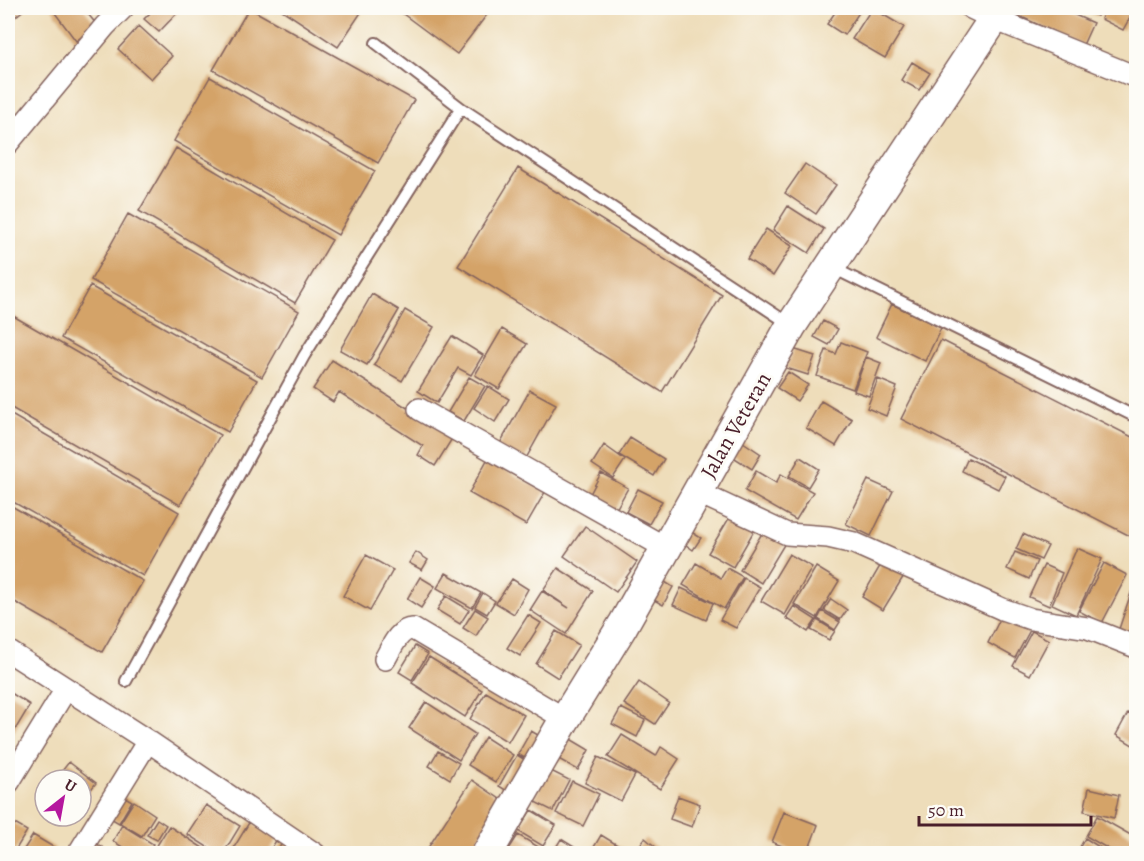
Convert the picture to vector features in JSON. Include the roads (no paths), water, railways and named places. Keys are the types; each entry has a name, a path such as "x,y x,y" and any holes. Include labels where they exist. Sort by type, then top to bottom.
{"main road":[{"name":"Jalan Veteran","path":"487,854 565,719 623,625 791,326 988,11"}],"street":[{"path":"8,143 105,26 123,8"},
{"path":"988,11 1137,76"},
{"path":"419,409 666,548"},
{"path":"697,492 787,534 828,537 854,543 1002,609 1031,619 1088,628 1137,647"},
{"path":"385,659 404,631 409,628 413,629 565,719"},
{"path":"8,651 148,741 315,854"},
{"path":"9,782 66,689"},
{"path":"78,854 148,741"}],"lane":[{"path":"376,43 461,108 791,326"},
{"path":"126,681 304,356 461,108"},
{"path":"830,267 1137,417"}]}
